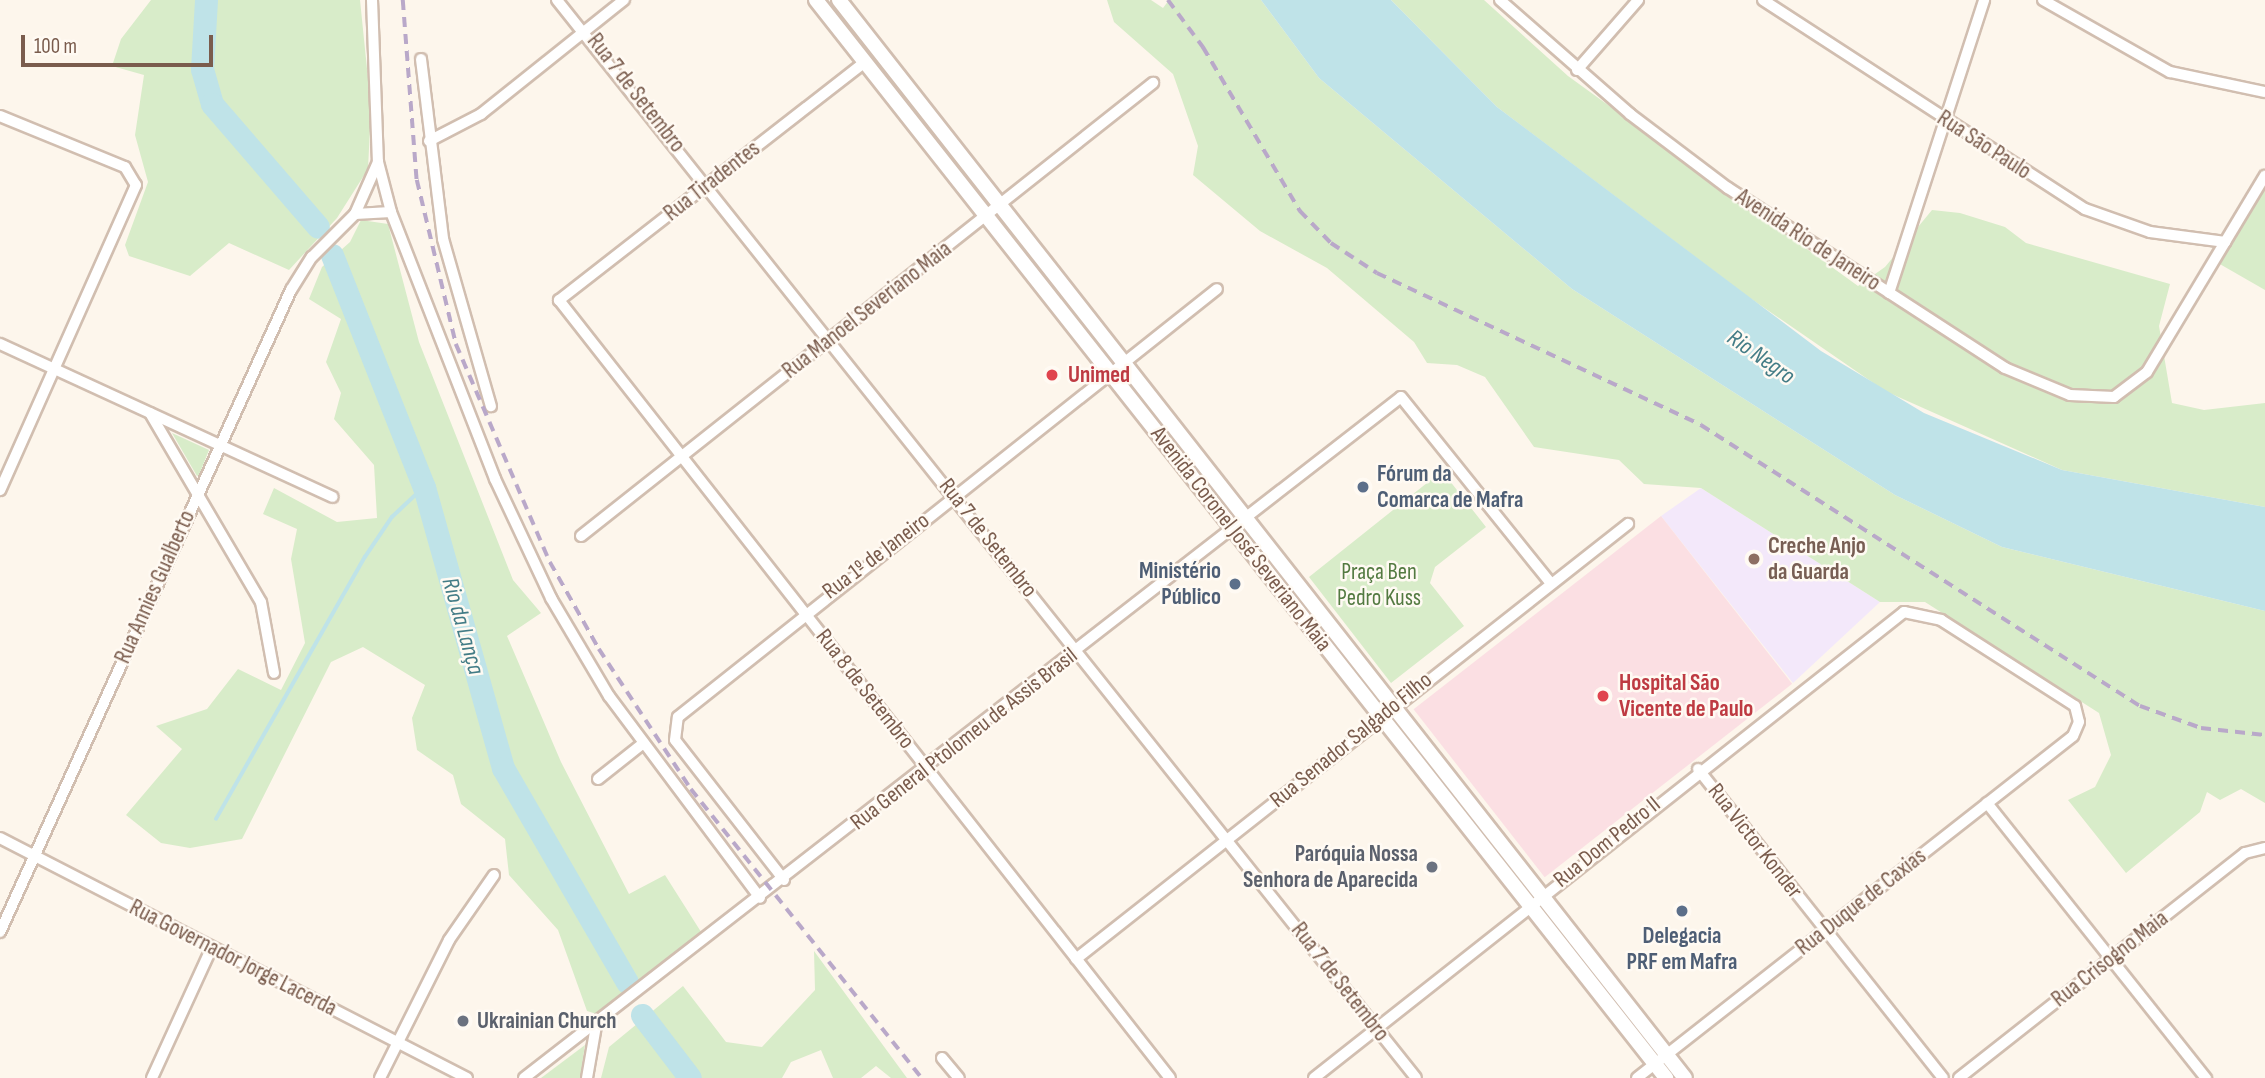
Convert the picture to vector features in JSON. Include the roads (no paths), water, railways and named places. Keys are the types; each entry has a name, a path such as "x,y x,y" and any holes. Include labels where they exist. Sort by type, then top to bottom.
{"main road":[{"name":"Avenida Coronel José Severiano Maia","path":"816,0 1529,904 1661,1059 1685,1078"},
{"name":"Avenida Coronel José Severiano Maia","path":"839,0 1542,895 1661,1059 1667,1078"}],"street":[{"path":"372,0 378,162 391,212 529,554 579,648 641,745 760,898"},
{"name":"Rua 7 de Setembro","path":"558,0 587,30 1416,1078"},
{"path":"429,141 481,114 624,0"},
{"name":"Avenida Rio de Janeiro","path":"1500,0 1577,70 1708,174 2006,368 2070,395 2114,397 2147,372 2225,242"},
{"path":"1577,70 1638,0"},
{"name":"Rua São Paulo","path":"1763,0 1946,121 2103,216 2150,232 2225,242"},
{"path":"1889,293 1984,0"},
{"path":"2043,0 2159,67 2265,92"},
{"path":"421,59 443,239 491,406"},
{"name":"Rua Tiradentes","path":"559,300 865,62"},
{"name":"Rua Manoel Severiano Maia","path":"580,536 1153,83"},
{"path":"0,116 113,160 133,175 134,194 0,490"},
{"path":"378,162 355,214 391,212"},
{"path":"2225,242 2265,176"},
{"name":"Rua Annies Gualberto","path":"0,932 291,290 321,247 355,214"},
{"name":"Rua 1º de Janeiro","path":"784,880 675,740 673,725 804,611 955,496 1217,289"},
{"name":"Rua 8 de Setembro","path":"559,300 1170,1078"},
{"path":"0,344 333,497"},
{"name":"Rua General Ptolomeu de Assis Brasil","path":"524,1078 596,1026 1247,520 1401,397 1550,582"},
{"path":"149,413 261,602 272,636 274,673"},
{"name":"Rua Senador Salgado Filho","path":"1076,958 1550,582 1628,524"},
{"name":"Rua Duque de Caxias","path":"1637,1078 2073,736 2079,722 2066,698 1958,631 1904,612"},
{"name":"Rua Dom Pedro II","path":"1314,1078 1698,769 1904,612"},
{"path":"598,779 641,745"},
{"name":"Rua Victor Konder","path":"1698,769 1943,1078"},
{"path":"1987,803 2206,1078"},
{"name":"Rua Governador Jorge Lacerda","path":"0,838 467,1078"},
{"name":"Rua Crisogno Maia","path":"1959,1078 2245,853 2265,848"},
{"path":"380,1078 449,940 494,875"},
{"path":"152,1078 212,947"},
{"path":"587,1078 596,1026"},
{"path":"942,1058 959,1078"}],"water":[{"name":"Rio Negro","path":"1261,0 1391,0 1497,107 1821,351 1924,413 2062,470 2265,507 2265,611 2002,547 1895,495 1572,289 1319,78"}],"waterway":[{"name":"Rio da Lança","path":"206,0 202,69 212,104 318,227"},
{"name":"Rio da Lança","path":"332,255 424,487 503,768 627,982"},
{"path":"216,819 365,557 392,517 424,487"},
{"name":"Rio da Lança","path":"642,1015 690,1078"}],"railway":[{"path":"403,0 417,180 456,344 550,562 599,649 691,789 922,1078"},
{"path":"1168,0 1203,47 1300,211 1331,243 1377,273 1701,425 2140,706 2201,728 2265,735"}],"place":[{"name":"Unimed","path":"1052,375"},
{"name":"Fórum da Comarca de Mafra","path":"1363,487"},
{"name":"Creche Anjo da Guarda","path":"1754,559"},
{"name":"Ministério Público","path":"1235,584"},
{"name":"Hospital São Vicente de Paulo","path":"1603,696"},
{"name":"Paróquia Nossa Senhora de Aparecida","path":"1432,867"},
{"name":"Delegacia PRF em Mafra","path":"1682,911"},
{"name":"Ukrainian Church","path":"463,1021"}],"park label":[{"name":"Praça Ben Pedro Kuss","path":"1379,585"}]}
